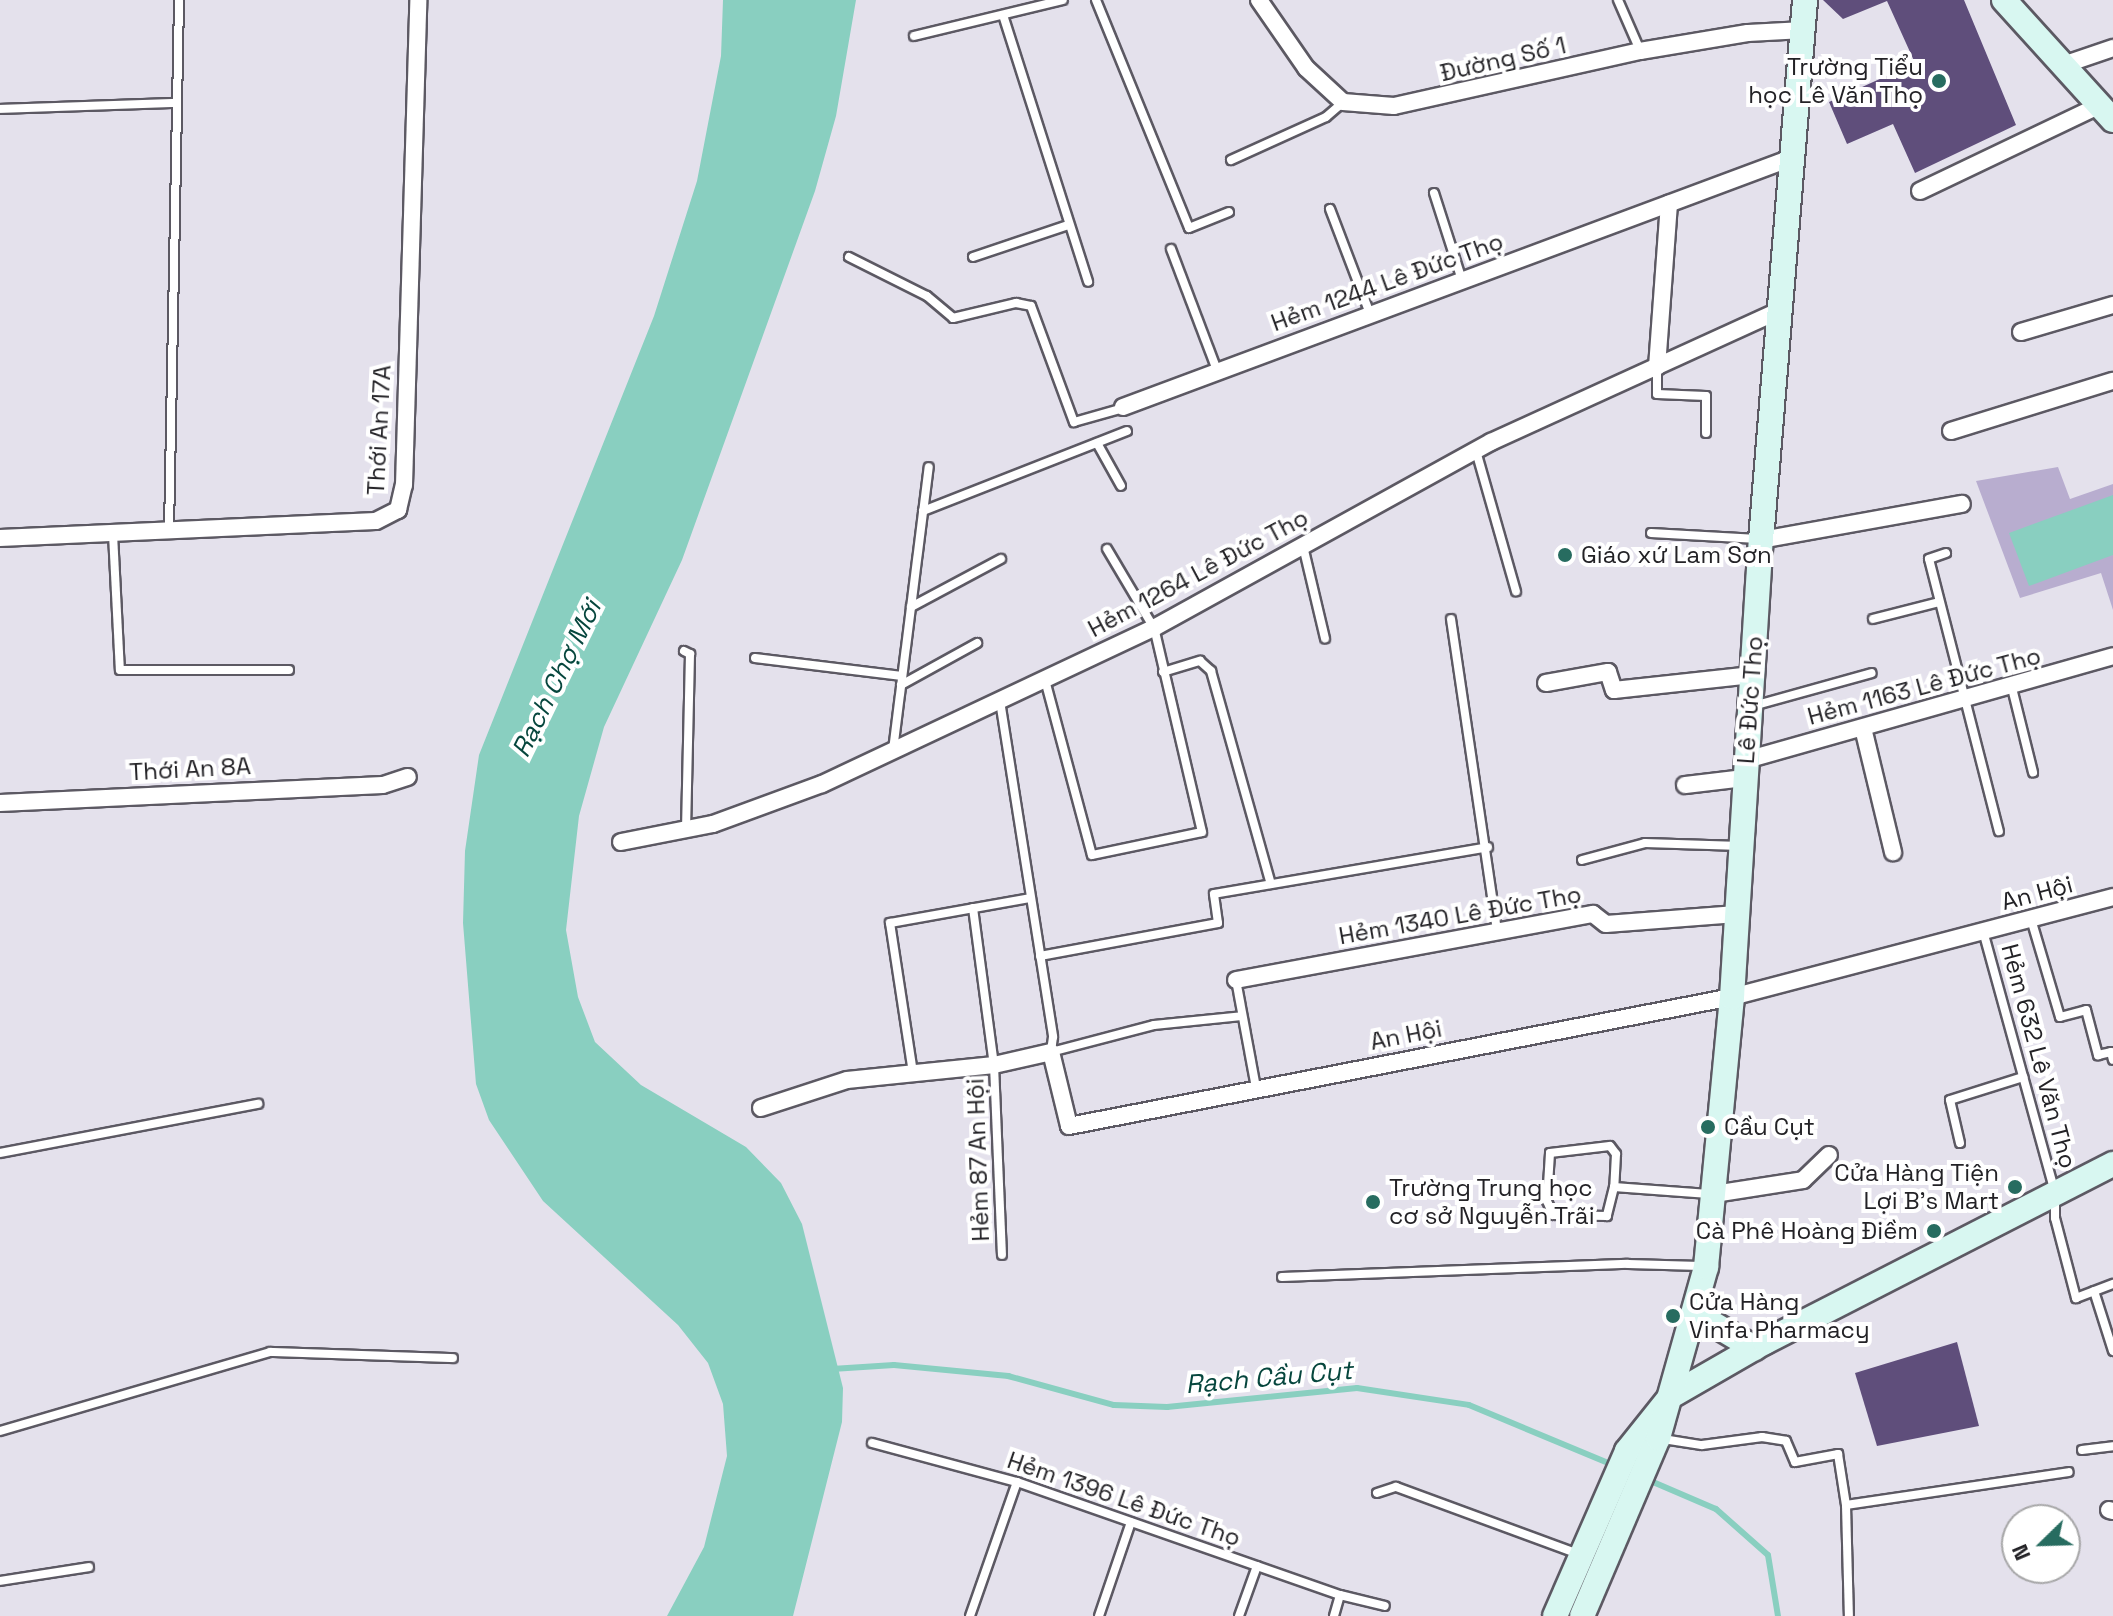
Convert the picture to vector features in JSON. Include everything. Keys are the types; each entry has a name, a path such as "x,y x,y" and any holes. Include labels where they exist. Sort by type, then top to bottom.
{"main road":[{"name":"Lê Đức Thọ","path":"1637,1458 1658,1438 1706,1267 1732,997 1761,540 1783,309 1805,0"},
{"path":"2004,0 2106,112"},
{"path":"1671,1396 1754,1348 2113,1164"},
{"path":"1695,1313 1754,1348"},
{"path":"1682,1358 1754,1348"},
{"name":"Lê Đức Thọ","path":"1637,1458 1671,1396"},
{"path":"1555,1616 1637,1458"},
{"path":"1582,1616 1591,1547"}],"street":[{"name":"Thới An 17A","path":"0,538 376,521 398,510 404,485 418,0"},
{"path":"1259,0 1306,68 1343,102"},
{"name":"Đường Số 1","path":"1343,102 1394,106 1640,51 1748,33 1804,30"},
{"path":"2063,65 2113,48"},
{"path":"1920,191 2106,112"},
{"name":"Hẻm 1244 Lê Đức Thọ","path":"1123,407 1794,157"},
{"path":"1657,367 1669,203"},
{"path":"2021,332 2113,305"},
{"name":"Hẻm 1264 Lê Đức Thọ","path":"621,842 686,829 822,784 1154,628 1476,450 1783,309"},
{"path":"1951,431 2113,381"},
{"path":"1761,540 1962,504"},
{"name":"Hẻm 1163 Lê Đức Thọ","path":"1685,785 1746,769 1863,728 2012,688 2113,656"},
{"path":"1546,683 1608,672 1614,690 1752,675"},
{"path":"1863,728 1893,852"},
{"name":"Thới An 8A","path":"0,803 383,785 408,777"},
{"name":"An Hội","path":"1051,1052 1069,1126 1732,997 2113,897"},
{"name":"Hẻm 1340 Lê Đức Thọ","path":"1236,980 1593,914 1606,924 1737,914"},
{"path":"761,1108 847,1080 994,1065 1051,1052"},
{"path":"1714,1194 1803,1180 1829,1155"}],"lane":[{"path":"169,532 179,0"},
{"path":"914,36 1063,0"},
{"path":"1096,0 1189,228 1229,212"},
{"path":"1618,0 1640,51"},
{"path":"1003,15 1088,282"},
{"path":"1231,160 1326,117 1343,102"},
{"path":"0,109 175,103"},
{"path":"1434,193 1462,280"},
{"path":"1330,209 1370,314"},
{"path":"973,257 1068,225"},
{"path":"1171,249 1217,370"},
{"path":"849,257 918,291 953,318 1016,303 1031,306 1074,422 1123,407"},
{"path":"1657,367 1657,394 1706,396 1706,433"},
{"path":"923,511 1127,431"},
{"path":"1097,443 1121,486"},
{"path":"1476,450 1516,591"},
{"path":"893,751 929,467"},
{"path":"1651,533 1761,540"},
{"path":"113,534 120,670 289,670"},
{"path":"1303,546 1325,638"},
{"path":"1045,679 1092,855 1202,832 1154,628 1107,549"},
{"path":"1946,553 1929,559 1999,831"},
{"path":"911,607 1001,559"},
{"path":"1873,619 1939,602"},
{"path":"1451,619 1488,847 1497,930"},
{"path":"755,658 901,681 977,643"},
{"path":"684,651 690,654 686,829"},
{"path":"1163,672 1200,661 1211,671 1271,884"},
{"path":"1750,707 1872,673"},
{"path":"2012,688 2033,772"},
{"path":"1000,700 1053,1037 1051,1052 1154,1025 1242,1016"},
{"path":"1582,860 1645,843 1741,846"},
{"path":"1040,956 1218,923 1214,894 1488,847"},
{"path":"913,1073 890,923 1030,898"},
{"name":"Hẻm 87 An Hội","path":"973,908 994,1065 1002,1255"},
{"path":"2031,919 2060,1017 2086,1010 2098,1055 2111,1052 2113,1060"},
{"name":"Hẻm 632 Lê Văn Thọ","path":"1983,931 2055,1192 2055,1218 2076,1298 2094,1291"},
{"path":"1236,980 1256,1088"},
{"path":"1960,1143 1950,1100 2023,1077"},
{"path":"0,1153 258,1104"},
{"path":"1610,1146 1616,1154 1614,1187 1605,1217 1553,1215 1547,1201 1550,1153 1610,1146"},
{"path":"1614,1187 1714,1194"},
{"path":"1282,1277 1628,1264 1706,1267"},
{"path":"2113,1284 2094,1291 2113,1351"},
{"path":"0,1431 270,1352 453,1358"},
{"path":"1658,1438 1702,1445 1762,1437 1786,1441 1795,1462 1838,1454 1846,1505 1849,1616"},
{"name":"Hẻm 1396 Lê Đức Thọ","path":"872,1443 1017,1482 1340,1595 1385,1606"},
{"path":"2082,1450 2113,1446"},
{"path":"1846,1505 2069,1472"},
{"path":"970,1616 1017,1482"},
{"path":"1377,1493 1396,1487 1591,1547"},
{"path":"1099,1616 1131,1522"},
{"path":"1239,1616 1257,1566"},
{"path":"0,1581 89,1567"},
{"path":"1334,1616 1340,1595"}],"shaded area":[{"path":"2058,467 2070,499 2113,484 2113,610 2101,573 2020,598 1976,481"}],"water":[{"name":"Rạch Chợ Mới","path":"723,0 856,0 836,116 815,191 682,560 604,727 579,816 566,930 578,997 595,1042 641,1085 746,1147 781,1183 802,1224 843,1388 842,1422 793,1616 667,1616 704,1547 727,1456 723,1404 708,1363 678,1325 543,1201 489,1120 476,1084 463,923 465,851 479,755 654,316 697,181 721,56"},
{"path":"2113,495 2113,555 2029,586 2009,533"}],"building":[{"path":"1823,0 1964,0 2016,125 1915,173 1893,124 1847,144 1829,102 1915,63 1887,1 1843,19"},
{"path":"1957,1342 1979,1426 1877,1446 1855,1373"}],"waterway":[{"name":"Rạch Cầu Cụt","path":"832,1369 894,1365 1008,1376 1114,1405 1167,1407 1357,1388 1469,1405 1613,1465"},
{"name":"Rạch Cầu Cụt","path":"1646,1479 1716,1509 1768,1555 1778,1616"}],"place":[{"name":"Trường Tiểu học Lê Văn Thọ","path":"1939,81"},
{"name":"Giáo xứ Lam Sơn","path":"1565,555"},
{"name":"Cầu Cụt","path":"1708,1127"},
{"name":"Cửa Hàng Tiện Lợi B's Mart","path":"2015,1187"},
{"name":"Trường Trung học cơ sở Nguyễn Trãi","path":"1373,1202"},
{"name":"Cà Phê Hoàng Điềm","path":"1934,1231"},
{"name":"Cửa Hàng Vinfa Pharmacy","path":"1673,1316"}]}
